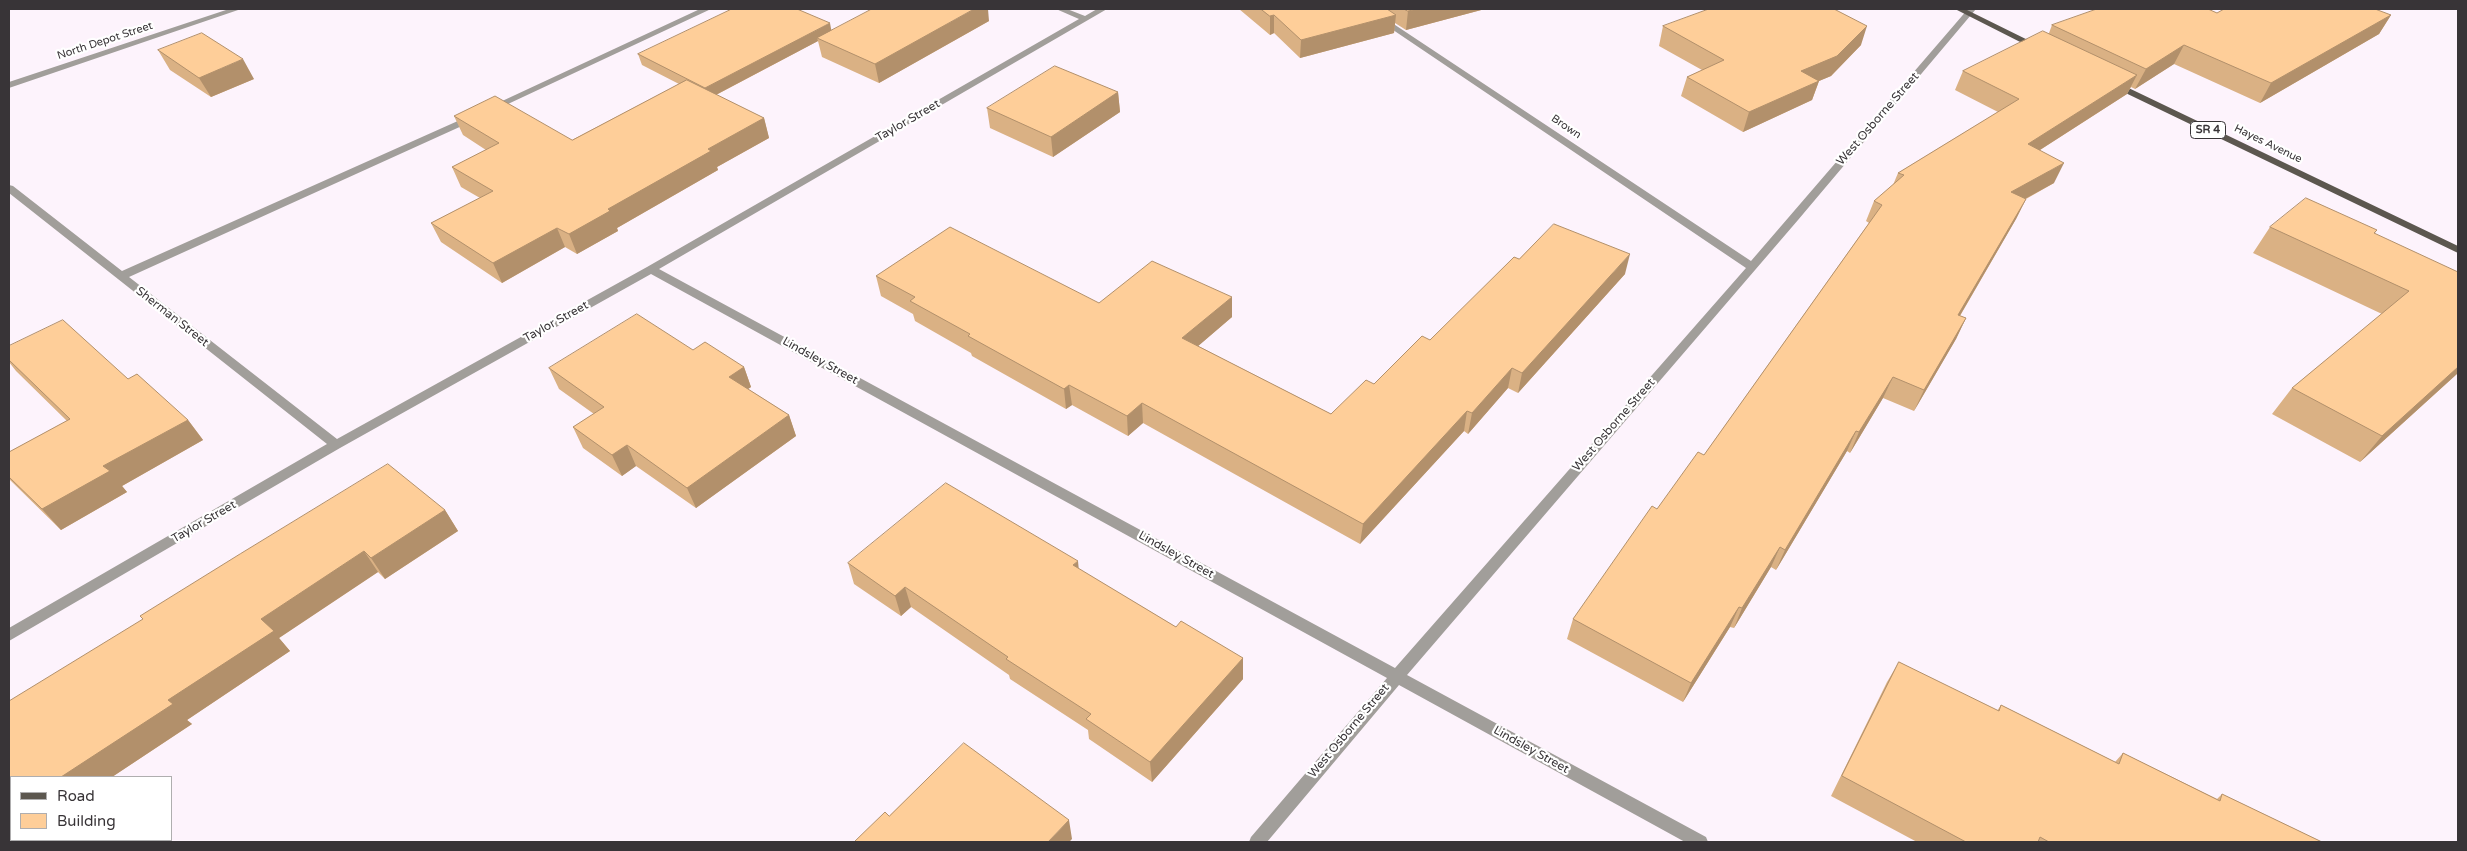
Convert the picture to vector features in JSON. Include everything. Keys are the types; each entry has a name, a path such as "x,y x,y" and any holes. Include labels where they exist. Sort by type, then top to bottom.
{"main road":[{"path":"1966,10 2048,52"},
{"name":"Hayes Avenue","path":"2102,78 2458,250"}],"street":[{"name":"North Depot Street","path":"9,85 237,9"},
{"path":"121,276 410,147 707,9"},
{"path":"1060,9 1086,19"},
{"name":"Taylor Street","path":"9,635 336,445 651,269 1104,9"},
{"name":"Brown","path":"1366,9 1752,266"},
{"name":"West Osborne Street","path":"1256,842 1396,675 1752,266 1966,10"},
{"name":"Sherman Street","path":"9,188 336,445"},
{"name":"Lindsley Street","path":"651,269 1700,842"}],"building":[{"path":"732,9 797,9 830,23 705,88 638,54"},
{"path":"872,9 974,9 875,64 817,38"},
{"path":"1261,9 1387,9 1396,15 1301,40 1274,15 1270,16"},
{"path":"1709,9 1834,9 1867,26 1837,56 1801,71 1819,81 1749,112 1687,77 1724,60 1663,26"},
{"path":"2097,9 2208,9 2217,13 2224,9 2375,9 2391,15 2271,83 2184,45 2146,69 2052,25"},
{"path":"2043,31 2137,75 2028,144 2064,163 2011,192 2026,199 1958,315 1966,318 1924,390 1893,377 1859,432 1856,431 1785,550 1780,547 1742,608 1739,607 1691,683 1573,619 1652,506 1657,509 1698,452 1704,455 1882,205 1874,201 1904,175 1898,173 2019,99 1963,71"},
{"path":"202,33 243,59 199,78 158,50"},
{"path":"1055,66 1118,92 1051,137 987,108"},
{"path":"687,80 764,118 708,149 711,151 608,209 610,211 569,234 557,228 493,263 431,223 493,191 452,167 499,143 454,116 495,96 572,140"},
{"path":"2306,198 2377,230 2374,233 2458,272 2458,367 2382,436 2292,388 2409,291 2270,227"},
{"path":"1554,224 1630,254 1522,373 1512,368 1472,413 1467,411 1363,524 1142,403 1127,416 1069,385 1064,389 968,336 970,334 910,301 915,297 876,276 950,227 1099,303 1152,261 1232,297 1182,338 1331,414 1366,380 1374,384 1422,336 1430,340 1514,257 1519,259"},
{"path":"637,314 693,350 705,342 744,367 729,377 789,415 687,488 627,445 612,455 573,427 604,407 549,368"},
{"path":"63,320 128,379 137,374 188,420 103,466 110,471 42,509 9,477 9,452 70,419 9,360 9,346"},
{"path":"388,464 445,510 371,558 364,551 261,619 274,631 168,700 173,704 63,776 10,776 9,817 9,701 143,619 140,616"},
{"path":"946,483 1078,561 1073,565 1176,627 1181,621 1243,658 1150,762 1086,719 1091,714 1006,659 1008,657 905,587 895,596 848,563"},
{"path":"1899,662 1999,711 2001,705 2119,764 2123,753 2220,801 2222,794 2322,842 2049,842 2040,837 2038,842 1966,842 1842,776"},
{"path":"964,743 1069,820 1048,842 854,842 885,812 889,816"}]}
